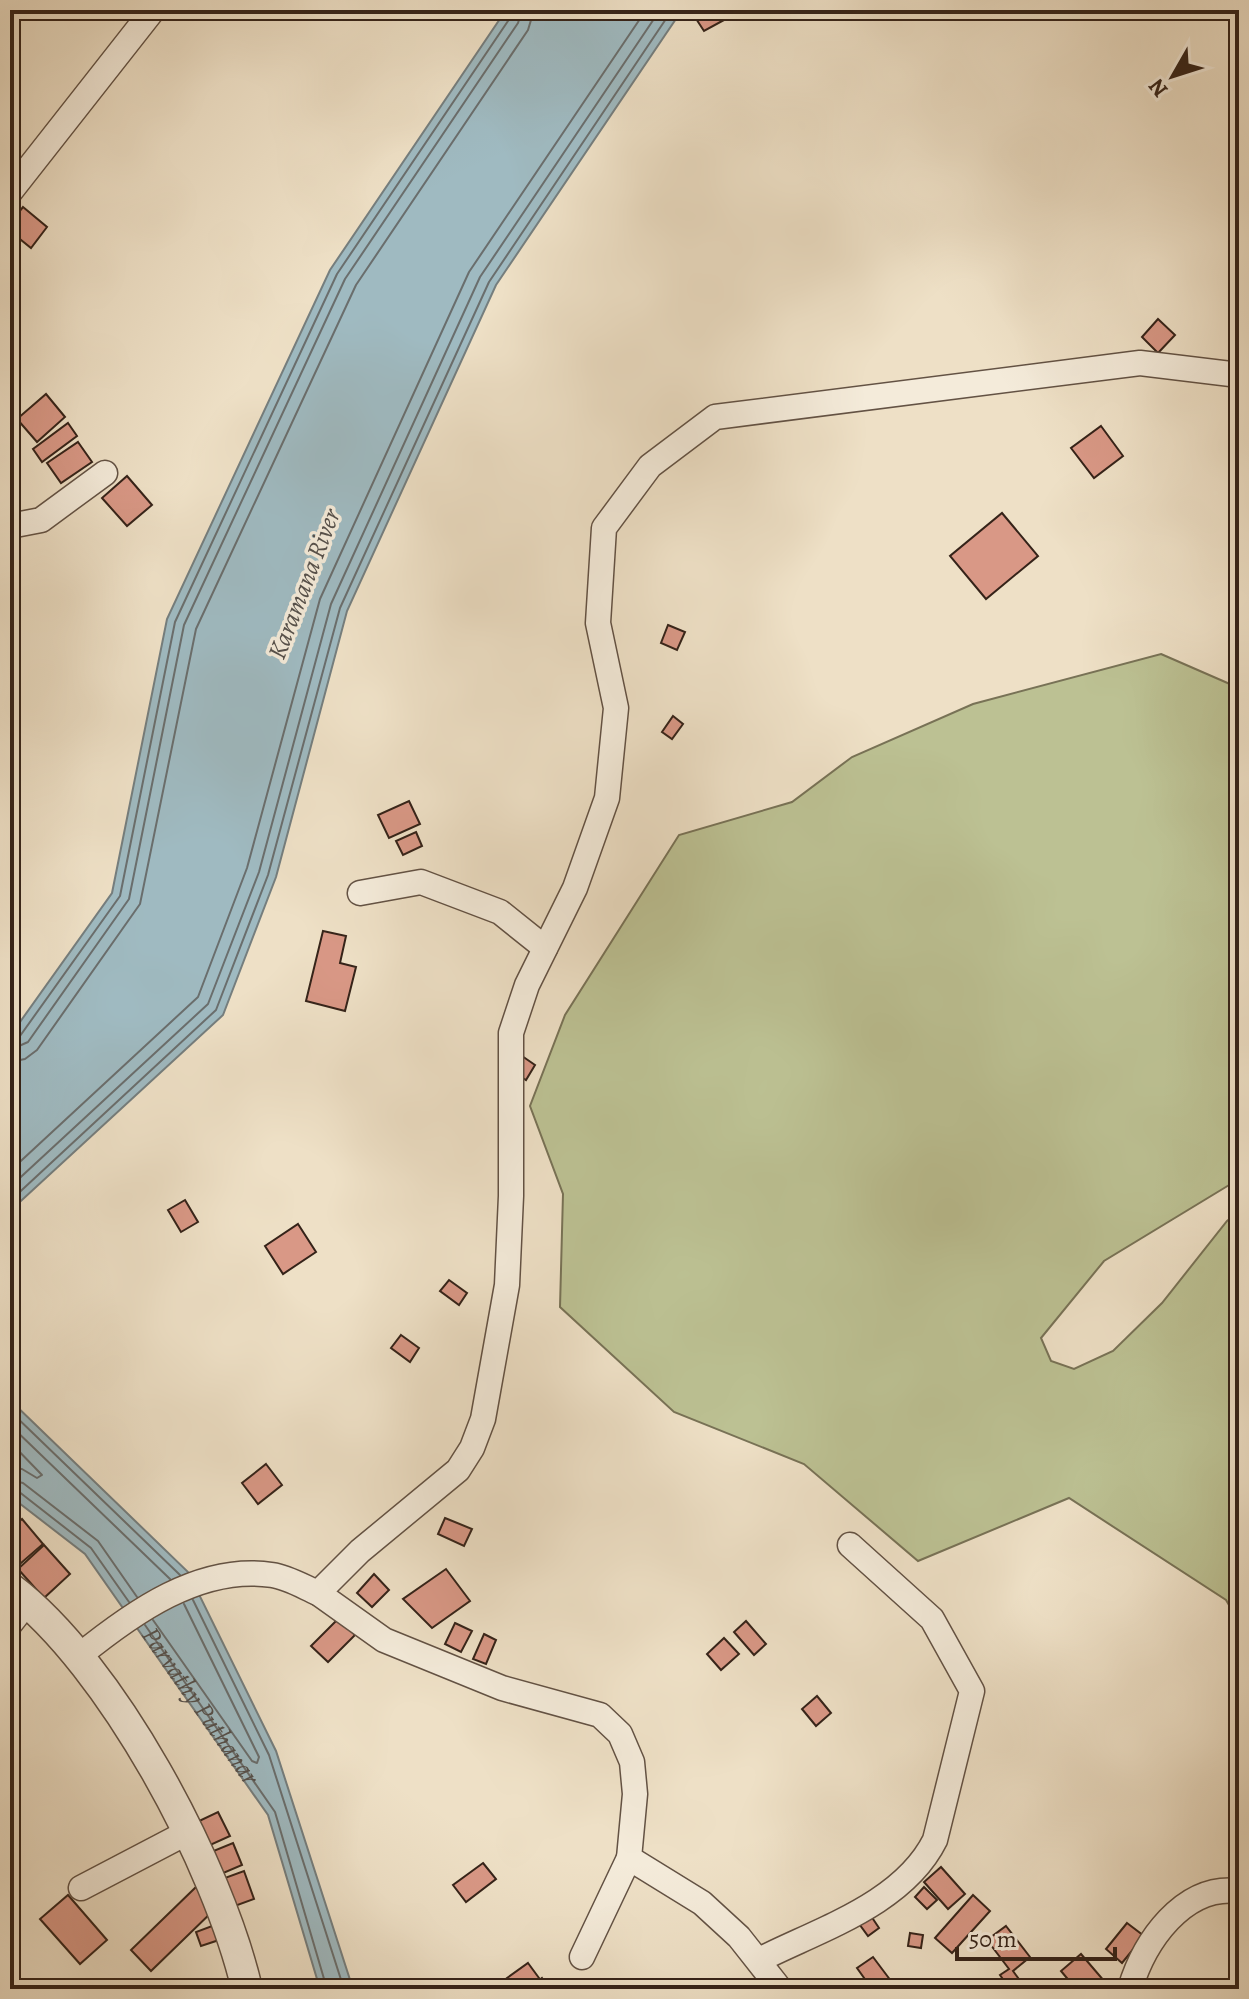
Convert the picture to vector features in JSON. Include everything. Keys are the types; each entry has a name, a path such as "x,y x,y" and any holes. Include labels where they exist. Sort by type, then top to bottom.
{"street":[{"path":"10,192 153,10"},
{"path":"318,1593 360,1551 458,1470 472,1448 483,1419 507,1285 511,1196 511,1033 527,985 575,888 607,798 616,708 598,623 604,528 650,466 715,417 1140,363 1239,375"},
{"path":"10,526 41,520 105,473"},
{"path":"360,893 421,882 500,912 545,948"},
{"path":"759,1960 906,1882 926,1858 935,1840 972,1691 932,1619 850,1545"},
{"path":"79,1656 118,1625 158,1600 203,1582 235,1575 274,1575 318,1593 384,1640 411,1652 502,1688 600,1715 620,1734 632,1762 635,1794 629,1858 582,1957"},
{"path":"16,1604 79,1656 94,1673 188,1832 239,1954 247,1989"},
{"path":"81,1888 188,1832"},
{"path":"629,1858 702,1903 759,1960 780,1989"},
{"path":"1130,1989 1150,1943 1174,1915 1201,1896 1227,1890 1239,1891"}],"green space":[{"path":"1161,654 1239,688 1239,1179 1104,1261 1041,1338 1051,1361 1074,1369 1113,1351 1162,1303 1227,1221 1239,1212 1239,1622 1226,1600 1069,1498 918,1561 804,1464 674,1412 560,1307 563,1194 530,1106 565,1015 679,835 792,802 852,757 973,704"}],"water":[{"name":"Karamana River","path":"506,10 682,10 496,285 347,611 276,877 223,1015 10,1211 10,1036 112,893 167,619 330,270"},
{"name":"Parvathy Puthanar","path":"10,1400 188,1572 276,1751 353,1989 320,1989 268,1815 85,1554 10,1496"}],"building":[{"path":"719,10 724,20 704,31 691,11"},
{"path":"23,207 47,227 31,248 10,231 10,223"},
{"path":"1158,319 1175,335 1158,353 1142,337"},
{"path":"46,394 65,417 37,442 17,419"},
{"path":"68,423 77,436 42,462 33,449"},
{"path":"1101,426 1123,456 1094,478 1071,448"},
{"path":"78,442 92,462 61,483 47,463"},
{"path":"127,476 152,505 127,526 102,498"},
{"path":"1002,513 1038,556 986,599 950,556"},
{"path":"668,625 685,632 677,650 661,643"},
{"path":"673,716 683,724 672,739 662,732"},
{"path":"409,801 420,824 389,838 378,815"},
{"path":"416,832 422,846 403,855 396,841"},
{"path":"323,931 346,936 340,963 356,967 345,1011 306,1001"},
{"path":"522,1056 535,1065 526,1080 512,1071"},
{"path":"185,1200 198,1222 181,1232 168,1210"},
{"path":"298,1224 316,1252 283,1274 265,1246"},
{"path":"449,1280 467,1293 459,1305 440,1291"},
{"path":"401,1335 419,1348 410,1362 391,1348"},
{"path":"266,1464 282,1485 258,1504 242,1483"},
{"path":"445,1518 472,1529 464,1546 438,1534"},
{"path":"22,1519 43,1544 13,1570 10,1530"},
{"path":"44,1545 70,1574 44,1598 18,1569"},
{"path":"446,1569 470,1601 432,1628 403,1599"},
{"path":"374,1574 389,1590 372,1607 357,1593"},
{"path":"339,1618 355,1635 328,1662 311,1646"},
{"path":"746,1621 766,1644 754,1655 734,1632"},
{"path":"455,1623 472,1631 461,1652 445,1644"},
{"path":"484,1634 496,1640 486,1664 473,1659"},
{"path":"724,1638 739,1654 721,1670 707,1654"},
{"path":"817,1696 831,1713 816,1726 802,1709"},
{"path":"218,1812 230,1836 208,1846 197,1822"},
{"path":"233,1843 242,1865 221,1874 211,1852"},
{"path":"483,1863 496,1879 466,1902 453,1885"},
{"path":"941,1867 965,1894 948,1909 924,1882"},
{"path":"244,1871 254,1899 232,1907 222,1879"},
{"path":"196,1887 216,1908 151,1971 131,1950"},
{"path":"924,1887 937,1900 927,1909 915,1897"},
{"path":"68,1895 107,1940 80,1964 40,1919"},
{"path":"973,1895 990,1911 952,1953 935,1938"},
{"path":"869,1913 879,1928 868,1936 857,1921"},
{"path":"220,1923 225,1938 201,1946 196,1932"},
{"path":"1127,1923 1144,1936 1122,1963 1106,1949"},
{"path":"1006,1926 1030,1957 1013,1971 1024,1986 1019,1989 1010,1989 1000,1975 1009,1969 987,1940"},
{"path":"910,1933 923,1935 921,1948 908,1946"},
{"path":"1081,1954 1111,1989 1076,1989 1061,1971"},
{"path":"873,1957 897,1989 872,1989 857,1968"},
{"path":"528,1963 539,1978 524,1989 514,1989 507,1978"},
{"path":"542,1978 550,1989 528,1989"}]}
